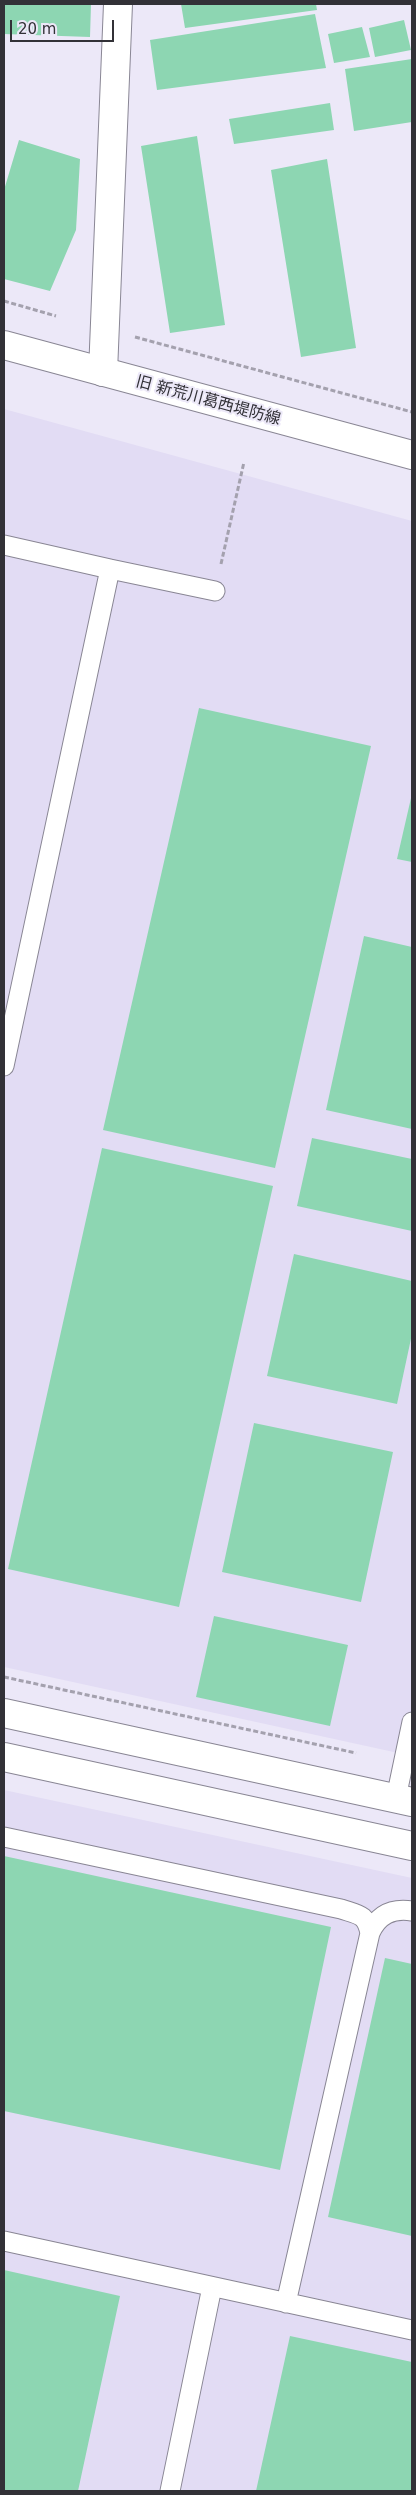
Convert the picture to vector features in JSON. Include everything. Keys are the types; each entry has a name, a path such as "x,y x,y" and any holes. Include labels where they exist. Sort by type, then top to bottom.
{"street":[{"path":"103,372 118,4"},
{"name":"旧 新荒川葛西堤防線","path":"4,345 412,456"},
{"path":"4,1713 404,1800"},
{"path":"4,1757 412,1846"}],"lane":[{"path":"4,545 215,591"},
{"path":"4,1066 110,569"},
{"path":"404,1800 412,1722"},
{"path":"4,1837 341,1909 362,1916 368,1922 370,1933"},
{"path":"286,2303 370,1933 376,1920 390,1912 412,1911"},
{"path":"4,2241 412,2330"},
{"path":"170,2491 212,2287"}],"path":[{"path":"4,301 56,316"},
{"path":"132,336 412,412"},
{"path":"215,591 244,462"},
{"path":"4,1677 356,1753"}],"shaded area":[{"path":"4,409 412,521 412,1756 4,1667"},
{"path":"4,1790 412,1878 412,2491 4,2491"}],"building":[{"path":"4,4 91,4 90,37 4,34"},
{"path":"181,4 316,4 317,10 185,28"},
{"path":"315,14 326,68 157,90 150,40"},
{"path":"404,20 411,50 375,57 369,28"},
{"path":"362,27 370,57 334,63 328,34"},
{"path":"412,59 412,122 354,131 345,69"},
{"path":"330,103 334,130 234,144 229,119"},
{"path":"197,136 225,325 170,333 141,146"},
{"path":"19,140 80,159 76,230 50,291 4,279 4,190"},
{"path":"327,159 356,348 301,357 271,170"},
{"path":"199,708 371,746 275,1168 103,1130"},
{"path":"412,798 412,862 397,859"},
{"path":"364,936 412,947 412,1129 326,1110"},
{"path":"312,1138 412,1159 412,1231 297,1206"},
{"path":"102,1148 273,1186 179,1607 8,1569"},
{"path":"294,1254 412,1281 412,1334 397,1404 267,1376"},
{"path":"254,1423 393,1452 361,1602 222,1572"},
{"path":"214,1616 348,1645 330,1726 196,1697"},
{"path":"4,1856 331,1927 280,2170 4,2111"},
{"path":"385,1958 412,1964 412,2236 328,2217"},
{"path":"4,2270 120,2296 78,2491 4,2491"},
{"path":"290,2336 412,2362 412,2491 256,2491"}]}
